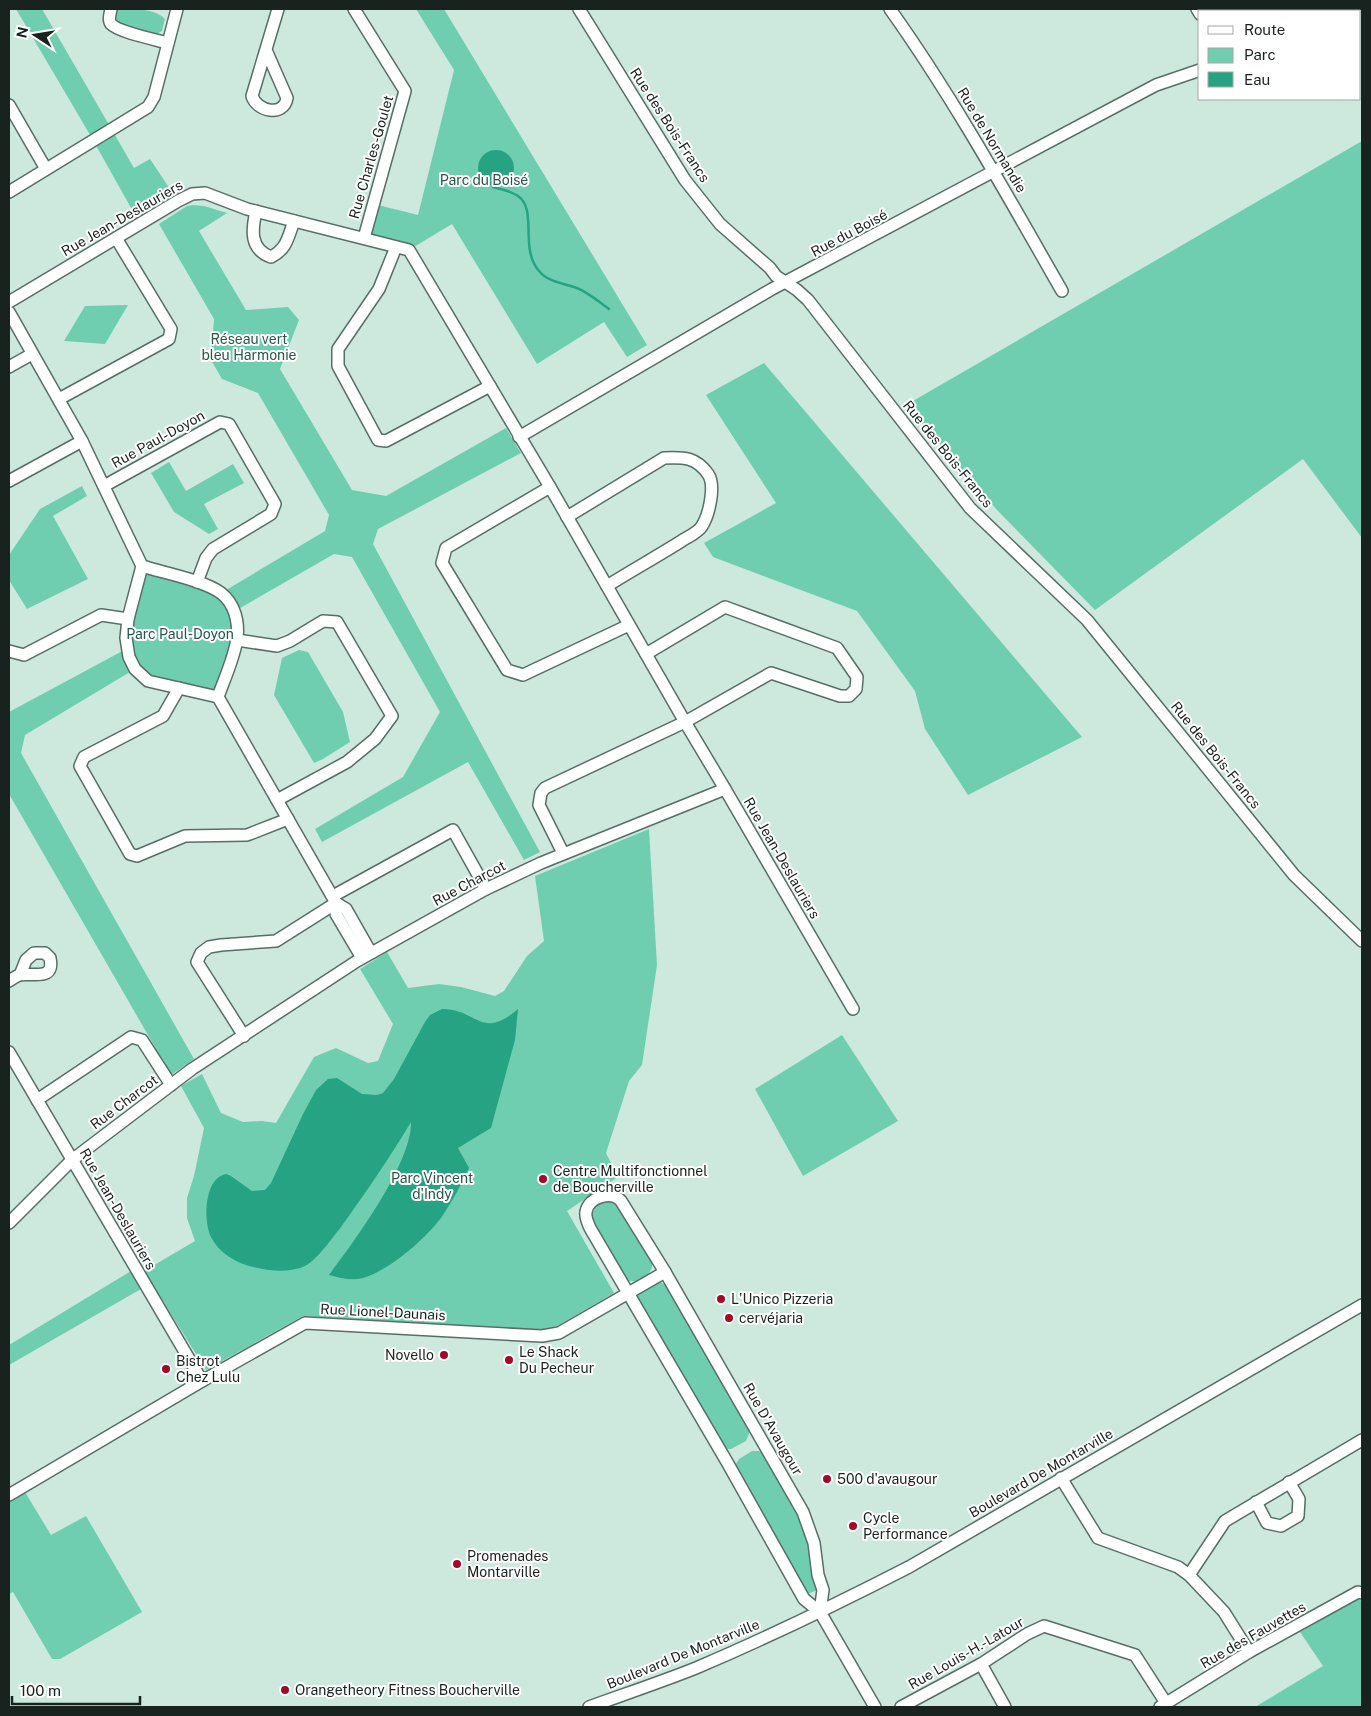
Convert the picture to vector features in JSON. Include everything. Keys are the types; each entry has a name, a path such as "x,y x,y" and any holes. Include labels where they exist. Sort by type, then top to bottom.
{"street":[{"path":"111,9 109,18 111,24 119,30 168,43"},
{"path":"9,192 148,107 154,97 177,10 165,9"},
{"path":"266,50 288,98 283,108 275,111 259,106 254,102 252,96 278,9"},
{"name":"Rue Charles-Goulet","path":"354,9 406,91 364,238"},
{"name":"Rue des Bois-Francs","path":"579,9 685,180 720,224 770,268 776,276 800,292 822,317 970,508 1087,620 1294,875 1362,941"},
{"name":"Rue de Normandie","path":"890,9 923,54 994,172 1062,291"},
{"name":"Rue du Boisé","path":"519,437 786,282 1156,85 1198,71"},
{"path":"9,105 46,169"},
{"name":"Rue Jean-Deslauriers","path":"9,302 187,196 196,193 205,193 256,211 409,250 567,516 853,1009"},
{"path":"256,211 252,230 254,240 264,254 271,257 280,252 285,246 294,221"},
{"path":"58,399 170,339 171,329 116,238"},
{"path":"396,247 379,289 338,349 338,366 378,440 386,441 490,386"},
{"name":"Rue Paul-Doyon","path":"9,312 82,441 142,566"},
{"path":"9,367 32,354"},
{"name":"Rue Paul-Doyon","path":"104,486 220,422 229,424 275,504 271,514 213,549 206,558 197,582"},
{"path":"9,481 82,441"},
{"path":"567,516 664,458 682,457 702,465 710,478 712,490 708,511 702,527 607,586"},
{"path":"550,487 446,548 442,563 507,670 523,675 629,625"},
{"path":"218,697 237,640 238,625 232,605 221,593 197,582 142,566 128,619 126,638 129,657 135,669 148,680 218,697 334,900 346,909 366,955"},
{"path":"563,853 539,805 540,793 545,788 685,722 771,673 840,696 849,696 856,689 857,677 838,648 726,607 646,654"},
{"path":"9,651 24,655 101,615 128,619"},
{"path":"237,640 277,646 290,641 323,621 337,622 392,716 375,739 347,762 277,800"},
{"path":"179,688 163,716 84,757 80,766 130,854 137,856 185,836 247,835 288,819"},
{"name":"Rue Charcot","path":"9,1223 72,1160 192,1069 366,955 486,889 563,853 725,789"},
{"path":"244,1036 198,962 201,953 209,947 276,941 334,900 453,830 486,889"},
{"path":"9,981 20,975"},
{"path":"37,1100 131,1037 142,1040 171,1085"},
{"name":"Rue Jean-Deslauriers","path":"9,1052 12,1066 37,1100 202,1381"},
{"name":"Rue D'Avaugour","path":"629,1293 587,1220 587,1209 597,1199 608,1195 620,1199 665,1272 803,1512 814,1543 818,1575 823,1590 820,1612"},
{"name":"Rue Lionel-Daunais","path":"9,1495 202,1381 305,1323 542,1336 559,1333 665,1272"},
{"path":"629,1293 804,1599 820,1612 875,1707"},
{"name":"Boulevard De Montarville","path":"589,1707 694,1668 820,1612 909,1567 1362,1305"},
{"path":"1189,1575 1225,1521 1362,1440"},
{"path":"1061,1478 1098,1538 1178,1567 1189,1575 1224,1612 1249,1652"},
{"path":"1256,1502 1267,1523 1280,1526 1298,1516 1299,1499 1289,1482"},
{"name":"Rue des Fauvettes","path":"1162,1705 1249,1652 1358,1592 1362,1594"},
{"name":"Rue Louis-H.-Latour","path":"901,1707 980,1664 1027,1634 1044,1626 1135,1655 1162,1705"},
{"path":"980,1664 1005,1707"}],"green space":[{"path":"16,9 42,9 134,168 150,159 178,201 140,224"},
{"path":"114,9 155,12 165,19 162,31 155,35 119,24 114,21"},
{"name":"Parc du Boisé","path":"416,9 444,9 647,345 627,357 604,322 537,364 452,224 409,250 364,238 374,204 418,215 454,70"},
{"path":"1362,141 1362,538 1303,459 1095,610 997,510 906,405"},
{"path":"187,206 204,206 227,213 199,231 246,310 288,307 299,320 280,369 352,490 386,496 506,428 521,453 378,529 373,544 540,852 524,860 468,762 322,842 315,829 403,777 440,712 352,557 334,554 235,611 238,625 218,697 179,688 135,669 25,735 21,753 194,1059 171,1075 9,794 9,712 128,648 142,566 221,593 325,531 329,515 258,393 222,379 211,360 214,319 159,224"},
{"path":"128,305 105,344 64,341 85,306"},
{"path":"764,363 1082,737 968,795 925,729 915,691 857,611 713,557 704,543 776,503 706,395"},
{"path":"169,462 186,491 233,464 244,483 204,504 218,529 209,534 174,512 151,473"},
{"path":"82,486 87,496 53,516 88,579 27,609 9,580 9,555 40,509"},
{"path":"299,650 308,652 343,712 350,742 314,763 274,695 282,658"},
{"name":"Parc Vincent d'Indy","path":"649,829 657,965 642,1065 629,1081 606,1153 618,1177 567,1211 614,1293 557,1326 540,1330 303,1316 206,1370 144,1271 195,1241 187,1218 187,1198 194,1176 204,1128 181,1086 202,1074 221,1113 243,1122 262,1121 276,1123 314,1057 336,1048 368,1063 378,1061 393,1024 360,969 387,952 408,988 439,984 461,987 495,996 504,991 527,956 544,941 535,876"},
{"path":"842,1035 898,1121 803,1176 755,1089"},
{"path":"609,1201 619,1205 652,1261 651,1270 640,1280 626,1280 591,1219 597,1207"},
{"path":"131,1271 141,1289 9,1365 9,1345"},
{"path":"658,1281 667,1286 750,1431 746,1441 731,1449 725,1449 636,1299 638,1293"},
{"path":"752,1451 763,1453 797,1510 809,1548 817,1590 808,1594 734,1467 739,1459"},
{"path":"22,1487 51,1535 86,1516 142,1612 60,1659 52,1659 13,1592 9,1594 9,1495"},
{"path":"1358,1599 1362,1601 1362,1707 1255,1707 1323,1666 1300,1632"}],"water":[{"path":"496,150 503,151 509,155 513,161 513,175 509,181 503,185 496,186 489,185 483,181 479,175 478,168 479,161 483,155 489,151"},
{"path":"442,1009 454,1010 487,1023 506,1018 518,1009 515,1040 491,1128 458,1148 469,1168 449,1206 434,1226 406,1253 373,1274 355,1279 329,1275 380,1202 392,1180 409,1139 411,1122 341,1227 310,1263 293,1270 266,1270 240,1263 223,1252 214,1243 208,1230 207,1201 213,1183 219,1177 226,1174 252,1191 265,1190 271,1183 316,1090 328,1079 337,1078 362,1094 377,1095 383,1093 394,1079 425,1022 430,1015"}],"waterway":[{"path":"493,187 506,190 518,196 524,202 527,210 530,252 533,262 539,271 547,278 581,290 609,309"}],"place":[{"name":"Centre Multifonctionnel de Boucherville","path":"543,1179"},
{"name":"L'Unico Pizzeria","path":"721,1299"},
{"name":"cervéjaria","path":"729,1318"},
{"name":"Novello","path":"444,1355"},
{"name":"Le Shack Du Pecheur","path":"509,1360"},
{"name":"Bistrot Chez Lulu","path":"166,1369"},
{"name":"500 d'avaugour","path":"827,1479"},
{"name":"Cycle Performance","path":"853,1526"},
{"name":"Promenades Montarville","path":"457,1564"},
{"name":"Orangetheory Fitness Boucherville","path":"285,1690"}],"park label":[{"name":"Réseau vert bleu Harmonie","path":"249,348"},
{"name":"Parc Paul-Doyon","path":"180,634"}]}
